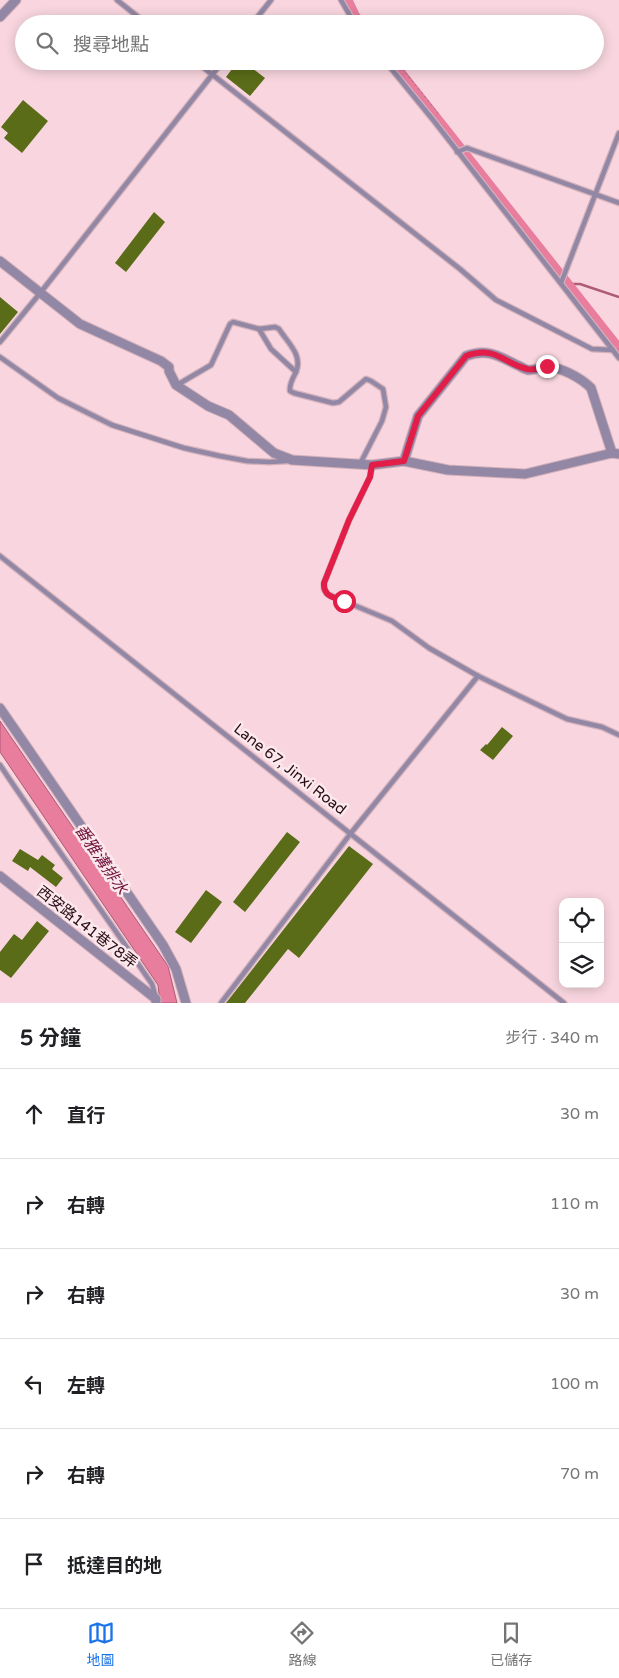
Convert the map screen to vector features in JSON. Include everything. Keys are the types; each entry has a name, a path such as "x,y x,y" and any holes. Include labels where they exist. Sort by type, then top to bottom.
{"street":[{"path":"0,17 16,0"},
{"path":"0,261 80,324 161,361 168,367 176,386 208,406 229,415 274,452 292,460 372,465 404,461 448,470 525,474 615,454 591,388 580,378 547,366 529,370 490,352 474,353 466,356 418,416 404,461"},
{"path":"0,708 163,945 176,969 186,1003"},
{"name":"西安路141巷78弄","path":"0,876 156,1001"}],"lane":[{"path":"117,0 136,15"},
{"path":"259,15 271,0"},
{"path":"341,0 350,15"},
{"path":"206,70 496,300 592,349 613,350"},
{"path":"0,342 216,70"},
{"path":"392,70 619,358"},
{"path":"561,283 619,132"},
{"path":"457,152 467,148 619,203"},
{"path":"176,386 211,365 232,322 259,329 275,327 279,329 299,358 296,372 289,386 290,391 294,394 334,403 342,400 366,379 383,389 386,407 382,422 360,464"},
{"path":"259,329 271,349 296,372"},
{"path":"0,357 58,398 112,426 184,448 220,456 247,461 292,460"},
{"path":"372,465 370,477 349,520 324,583 324,591 330,596 392,621 429,648 478,676 567,720 602,727 619,735"},
{"name":"Lane 67, Jinxi Road","path":"0,556 352,833 564,1003"},
{"path":"221,1003 352,833 478,676"},
{"path":"0,765 44,831 98,904 146,974 152,984 156,1001"}],"path":[{"path":"403,70 438,113"}],"shaded area":[{"path":"0,721 168,966 177,1003 160,1003 158,985 0,752"}],"building":[{"path":"231,70 255,70 265,78 250,96 226,77"},
{"path":"23,100 48,121 22,153 4,138 8,133 1,127"},
{"path":"154,212 165,222 126,272 115,263"},
{"path":"0,297 18,312 0,334"},
{"path":"502,727 513,736 493,760 480,750 487,745"},
{"path":"287,832 300,842 245,912 233,902"},
{"path":"349,846 373,864 299,958 288,949 245,1003 226,1003"},
{"path":"20,849 38,860 42,855 55,865 52,869 63,878 56,887 30,867 28,871 12,861"},
{"path":"206,890 222,902 191,943 175,932"},
{"path":"37,921 49,931 11,978 0,970 0,952 14,934 22,940"}],"waterway":[{"path":"348,0 355,15"},
{"path":"399,70 619,348"},
{"path":"568,284 580,284 619,297"}],"route":[{"path":"344,601 326,594 324,583 349,520 370,477 372,465 404,461 418,416 466,356 474,353 490,352 529,370 547,366"}],"water label":[{"name":"番雅溝排水","path":"102,859"}]}
